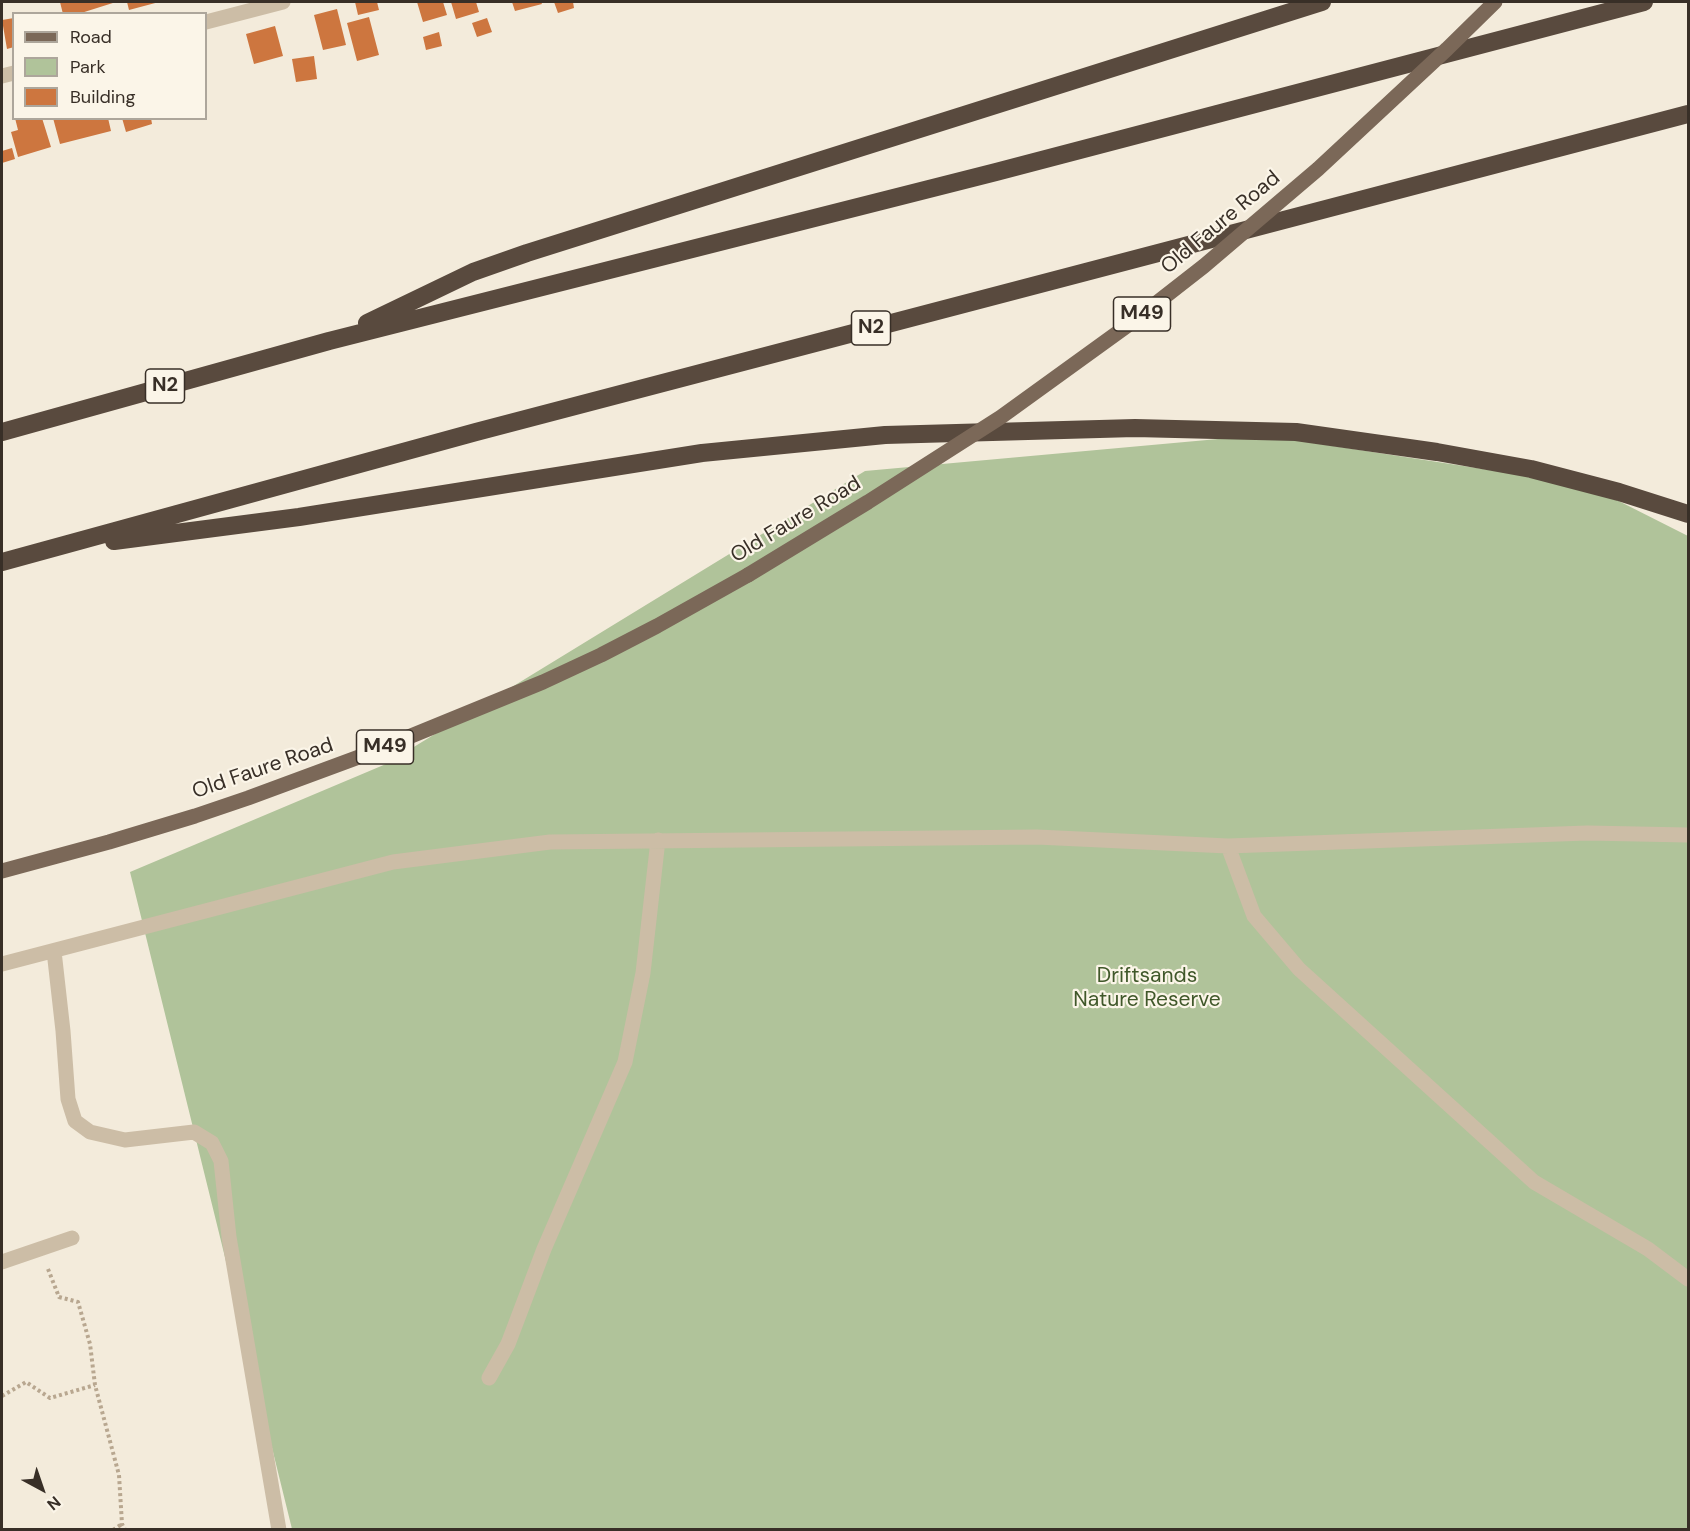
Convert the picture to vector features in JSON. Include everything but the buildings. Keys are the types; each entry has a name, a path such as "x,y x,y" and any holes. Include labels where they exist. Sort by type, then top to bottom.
{"highway":[{"path":"329,341 473,272 527,253 1322,2"},
{"name":"N2","path":"2,432 329,341 985,175 1644,2"},
{"name":"N2","path":"2,562 487,429 1689,114"},
{"path":"55,548 276,520 702,453 885,435 1135,428 1296,432 1437,452 1531,469 1620,492 1689,514"}],"main road":[{"name":"Old Faure Road","path":"2,871 195,816 279,788 367,754 523,690 601,655 748,574 858,508 1001,417 1140,316 1204,266 1318,169 1495,2"}],"street":[{"path":"207,22 283,2"},
{"path":"2,964 393,862 550,842 1037,837 1228,846 1587,833 1689,836"},
{"path":"489,1378 508,1344 544,1249 625,1062 643,973 658,840"},
{"path":"1228,846 1254,916 1299,969 1534,1182 1648,1249 1689,1279"},
{"path":"54,951 68,1100 75,1120 90,1132 125,1140 194,1132 212,1143 221,1161 229,1237 279,1530"},
{"path":"2,1262 72,1238"}],"path":[{"path":"42,1248 49,1274 59,1297 78,1302 90,1344 95,1385 119,1475 122,1524 125,1530"},
{"path":"2,1396 26,1382 50,1398 95,1385"},
{"path":"113,1530 122,1524"}],"green space":[{"name":"Driftsands Nature Reserve","path":"1262,435 1587,485 1688,536 1688,1529 292,1529 130,872 386,764 865,471"}]}
